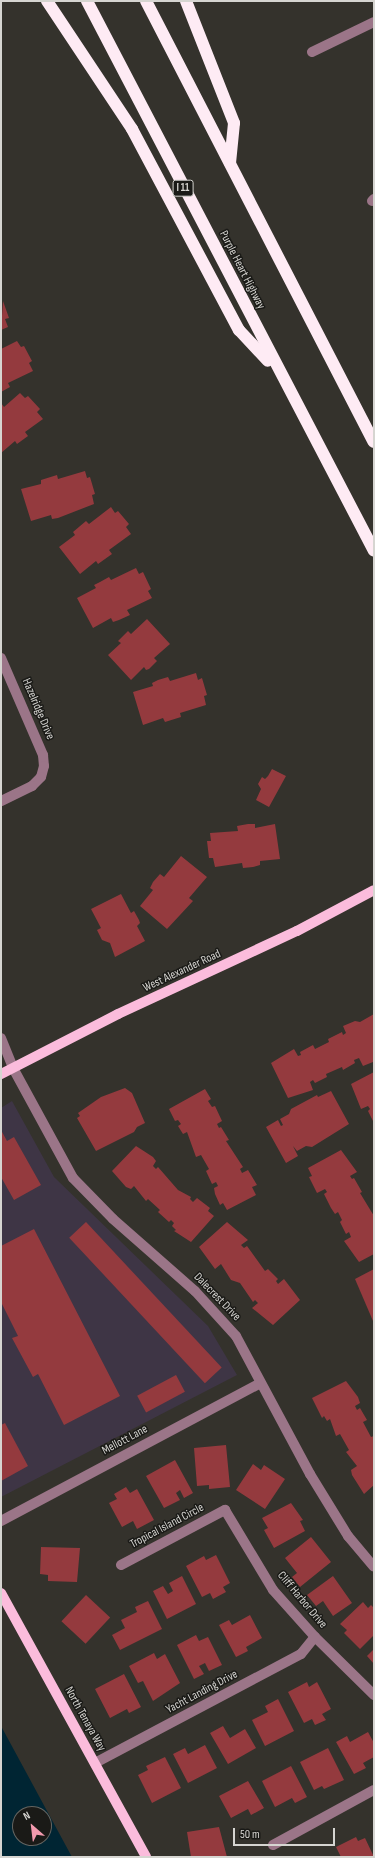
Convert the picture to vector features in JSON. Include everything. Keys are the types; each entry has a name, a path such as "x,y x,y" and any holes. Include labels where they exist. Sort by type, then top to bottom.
{"highway":[{"path":"47,1 132,129 239,330 280,374"},
{"name":"Purple Heart Highway","path":"87,1 280,374 374,551"},
{"path":"146,1 374,442"},
{"path":"186,1 234,123 230,163"}],"main road":[{"name":"West Alexander Road","path":"1,1074 118,1014 297,931 374,890"},
{"name":"North Tenaya Way","path":"1,1594 146,1857"}],"street":[{"path":"312,52 374,22"},
{"name":"Hazelridge Drive","path":"1,658 43,755 43,772 32,786 1,801"},
{"name":"Dalecrest Drive","path":"1,1038 13,1068 73,1178 113,1219 195,1291 236,1336 348,1536 374,1567"},
{"name":"Mellott Lane","path":"1,1521 261,1383"},
{"name":"Tropical Island Circle","path":"121,1565 225,1510"},
{"name":"Cliff Harbor Drive","path":"225,1510 273,1590 315,1637 374,1695"},
{"name":"Yacht Landing Drive","path":"95,1763 302,1654 315,1637"},
{"path":"273,1845 374,1790"}],"shaded area":[{"path":"12,1101 54,1177 208,1326 237,1375 1,1497 1,1108"}],"water":[{"path":"1,1726 44,1806 12,1806 12,1846 52,1846 52,1820 72,1857 1,1857"}],"building":[{"path":"3,301 9,318 5,319 8,327 1,330"},
{"path":"17,341 21,347 24,346 32,361 29,363 33,371 8,383 10,387 1,392 1,349"},
{"path":"20,393 25,398 28,396 40,409 37,412 43,419 25,432 28,436 17,444 15,441 1,453 1,403 4,407"},
{"path":"85,471 87,478 90,477 95,494 92,495 94,504 58,518 52,519 51,515 31,521 21,489 41,484 41,480 57,475 58,479"},
{"path":"111,507 115,513 118,511 129,524 126,527 131,534 109,550 112,554 98,564 96,561 80,574 59,547 75,535 73,532 86,521 89,524"},
{"path":"136,568 139,574 143,572 151,589 148,591 152,598 127,610 130,615 113,622 111,618 93,628 77,598 96,588 94,585 109,577 111,580"},
{"path":"147,619 170,644 154,658 157,661 149,669 146,670 144,667 131,680 108,655 121,643 118,641 128,631 131,634"},
{"path":"196,673 198,680 202,678 207,695 204,696 206,705 180,713 181,717 165,722 163,718 143,725 133,692 153,686 152,683 158,680 168,677 170,681"},
{"path":"272,769 286,776 269,807 256,800 261,789 258,784 262,777 265,779 268,776"},
{"path":"255,824 255,828 275,824 280,859 260,861 260,865 253,867 243,868 242,863 215,867 213,858 209,858 207,841 211,841 210,833 238,831 237,826"},
{"path":"181,856 207,877 189,898 193,901 167,929 140,906 153,890 150,888 153,882 160,874 164,877"},
{"path":"121,894 131,913 134,911 139,920 140,923 137,926 145,941 115,957 110,943 102,940 97,930 101,928 91,909"},
{"path":"374,1014 373,1062 363,1066 359,1058 354,1060 355,1063 343,1070 342,1067 326,1074 327,1077 315,1083 313,1080 310,1082 313,1090 288,1098 271,1063 294,1049 298,1056 301,1055 300,1052 313,1045 315,1049 329,1042 328,1039 342,1032 343,1035 346,1033 343,1026 355,1021 360,1022"},
{"path":"374,1072 374,1123 368,1111 370,1109 368,1106 361,1109 351,1084"},
{"path":"125,1088 132,1093 145,1123 137,1127 134,1132 96,1151 77,1118 80,1116 78,1113 101,1097"},
{"path":"205,1089 211,1099 208,1101 212,1107 215,1106 222,1121 217,1124 219,1128 221,1127 229,1140 226,1141 243,1167 240,1169 242,1173 248,1170 257,1185 252,1187 256,1195 227,1210 223,1203 220,1205 214,1188 218,1186 216,1182 212,1184 206,1171 209,1169 201,1155 196,1157 187,1132 183,1134 178,1126 181,1124 178,1120 175,1121 169,1109"},
{"path":"331,1091 349,1124 312,1147 306,1146 297,1151 293,1146 298,1156 286,1163 266,1127 278,1120 281,1126 283,1125 280,1119 289,1114 291,1109 317,1095 318,1097"},
{"path":"1,1130 7,1141 14,1137 41,1185 14,1200 1,1177"},
{"path":"136,1146 153,1157 156,1161 153,1166 156,1169 158,1167 178,1190 191,1197 190,1199 193,1202 197,1198 210,1208 208,1211 214,1216 191,1242 174,1231 176,1230 172,1226 174,1223 171,1220 169,1222 158,1212 160,1210 148,1199 146,1201 134,1186 131,1189 126,1187 112,1171"},
{"path":"341,1150 357,1172 350,1176 352,1179 354,1178 362,1192 360,1193 374,1216 374,1254 359,1262 344,1241 351,1237 349,1232 346,1234 340,1222 342,1220 338,1212 335,1214 331,1208 324,1194 327,1192 325,1189 317,1193 309,1177 312,1176 308,1168"},
{"path":"86,1222 222,1368 205,1383 69,1238"},
{"path":"227,1222 248,1240 241,1245 244,1248 247,1246 265,1271 268,1269 278,1279 276,1281 278,1284 284,1279 300,1300 273,1325 252,1308 258,1303 255,1300 253,1302 240,1283 231,1280 221,1264 215,1269 199,1247"},
{"path":"34,1229 120,1396 64,1425 38,1374 33,1377 12,1338 18,1336 1,1302 1,1246"},
{"path":"374,1269 374,1321 373,1321 355,1279"},
{"path":"176,1375 185,1392 146,1412 137,1396"},
{"path":"346,1381 358,1397 360,1403 355,1406 357,1410 360,1408 367,1420 363,1422 371,1437 374,1436 374,1485 364,1494 352,1475 351,1470 357,1466 346,1452 349,1450 340,1434 336,1436 330,1419 327,1421 324,1416 322,1418 312,1398"},
{"path":"5,1423 28,1466 1,1481 1,1425"},
{"path":"226,1445 230,1487 209,1489 209,1485 197,1486 194,1448"},
{"path":"175,1460 193,1493 184,1498 180,1490 176,1493 180,1500 164,1508 146,1476"},
{"path":"253,1464 261,1470 264,1465 285,1479 265,1509 236,1490"},
{"path":"126,1487 130,1493 137,1489 154,1520 137,1529 133,1521 122,1527 109,1503 117,1499 114,1494"},
{"path":"291,1503 303,1520 300,1521 305,1531 274,1548 264,1530 268,1528 262,1518"},
{"path":"311,1537 331,1562 300,1587 292,1577 297,1573 285,1558"},
{"path":"41,1547 80,1548 77,1582 48,1581 48,1575 40,1574"},
{"path":"216,1555 230,1583 223,1587 226,1592 213,1599 210,1593 202,1597 186,1566 204,1556 206,1560"},
{"path":"182,1576 196,1604 167,1619 153,1591 163,1586 168,1594 173,1591 169,1583"},
{"path":"333,1576 352,1603 333,1616 323,1601 316,1606 307,1595"},
{"path":"86,1595 110,1618 86,1644 61,1621"},
{"path":"148,1601 162,1629 120,1650 112,1635 125,1628 121,1620 137,1612 135,1607"},
{"path":"363,1602 368,1608 371,1605 374,1608 374,1635 360,1649 344,1633 347,1630 340,1624"},
{"path":"250,1615 262,1638 246,1647 248,1651 236,1657 219,1625 229,1620 232,1625"},
{"path":"196,1635 199,1641 208,1637 222,1665 209,1671 205,1663 199,1666 204,1674 194,1679 177,1645"},
{"path":"374,1649 374,1664 367,1656"},
{"path":"154,1653 157,1659 165,1654 180,1683 153,1701 143,1681 138,1683 129,1666"},
{"path":"124,1674 141,1707 129,1713 127,1709 110,1718 95,1689"},
{"path":"307,1682 309,1687 317,1682 331,1709 322,1714 326,1720 315,1725 312,1719 304,1723 288,1692"},
{"path":"278,1699 294,1731 265,1746 252,1720 268,1712 265,1706"},
{"path":"223,1726 230,1738 245,1729 256,1748 228,1764 210,1733"},
{"path":"368,1732 374,1743 374,1757 363,1763 366,1768 354,1774 336,1742 347,1736 350,1742"},
{"path":"205,1745 217,1768 188,1783 173,1754 185,1748 188,1754"},
{"path":"328,1748 344,1780 324,1789 322,1786 314,1790 300,1762"},
{"path":"165,1757 181,1788 152,1803 138,1775 148,1770 146,1766"},
{"path":"291,1766 307,1797 295,1803 292,1798 275,1807 262,1781"},
{"path":"248,1781 264,1808 251,1815 248,1809 231,1818 219,1796"},
{"path":"219,1827 227,1857 191,1857 187,1832"},
{"path":"356,1837 358,1841 365,1838 374,1857 341,1857 336,1847"}]}
